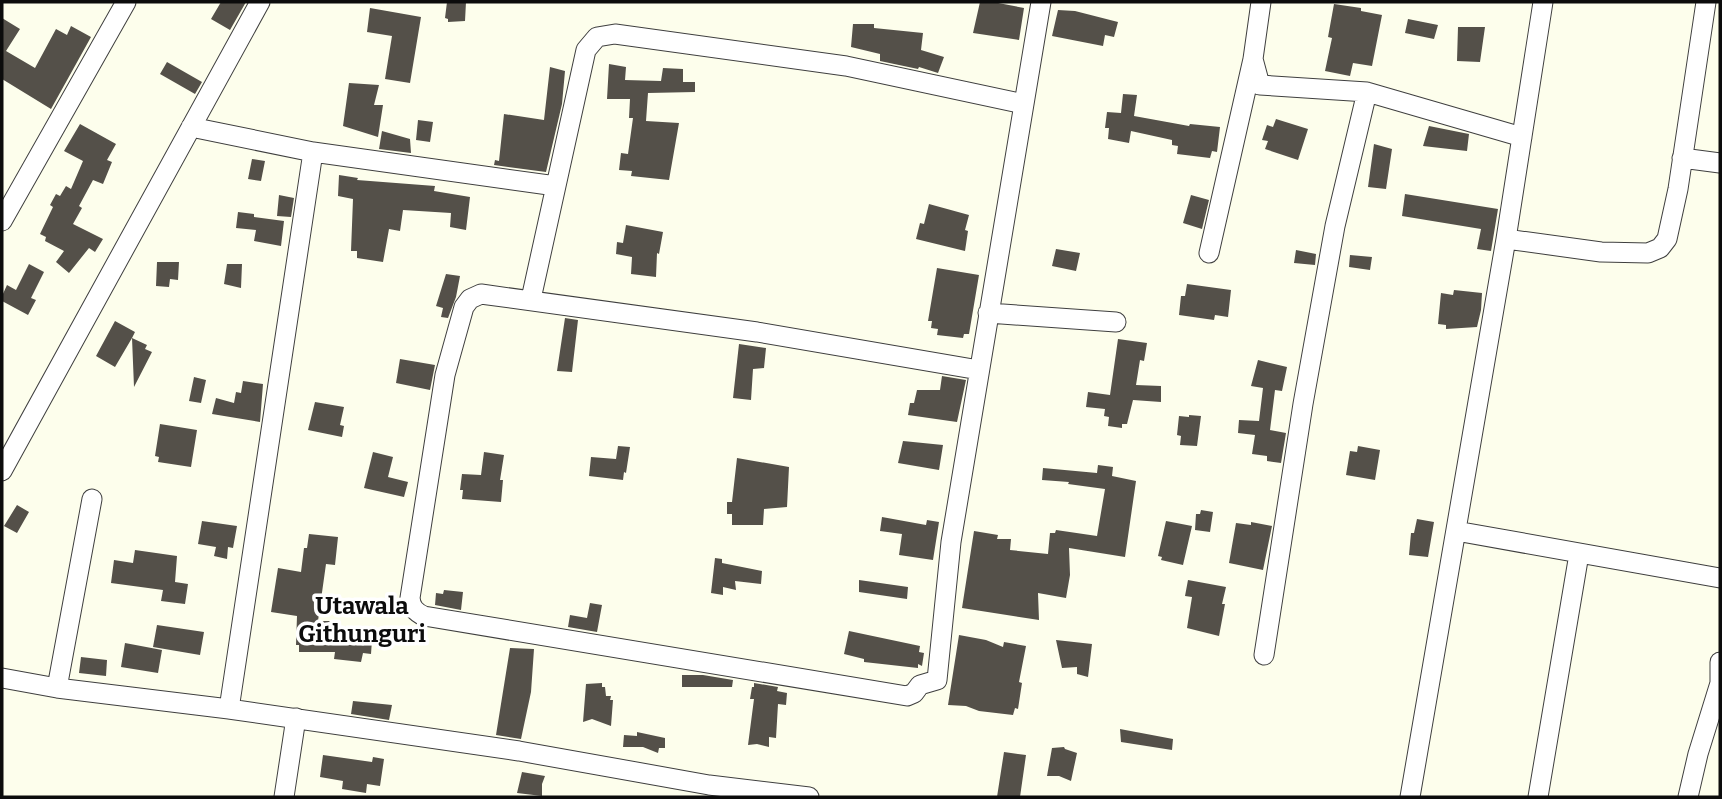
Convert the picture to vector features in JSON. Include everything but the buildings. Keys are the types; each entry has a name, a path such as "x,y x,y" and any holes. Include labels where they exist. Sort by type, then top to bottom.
{"street":[{"path":"2,221 127,2"},
{"path":"2,471 260,2"},
{"path":"979,370 757,332 481,294 470,299 461,317 445,375 410,598 414,610 424,616 907,696 914,693 920,685 937,680 951,542 1041,2"},
{"path":"1209,253 1253,59 1261,2"},
{"path":"1410,797 1506,239 1543,2"},
{"path":"1506,239 1601,252 1648,253 1660,248 1667,239 1706,2"},
{"path":"531,299 586,50 597,37 615,34 846,66 1024,103"},
{"path":"1253,59 1260,85 1367,92 1522,137"},
{"path":"1264,655 1303,404 1335,226 1367,92"},
{"path":"191,127 313,152 556,186"},
{"path":"229,709 313,152"},
{"path":"1682,158 1720,163"},
{"path":"988,313 1116,322"},
{"path":"57,688 92,499"},
{"path":"1456,531 1720,578"},
{"path":"1538,797 1579,554"},
{"path":"1688,797 1720,682 1720,662"},
{"path":"2,678 57,688 296,718 519,751 709,785 803,797"},
{"path":"284,797 296,718"}],"district":[{"name":"Utawala Githunguri","path":"362,620"}]}
